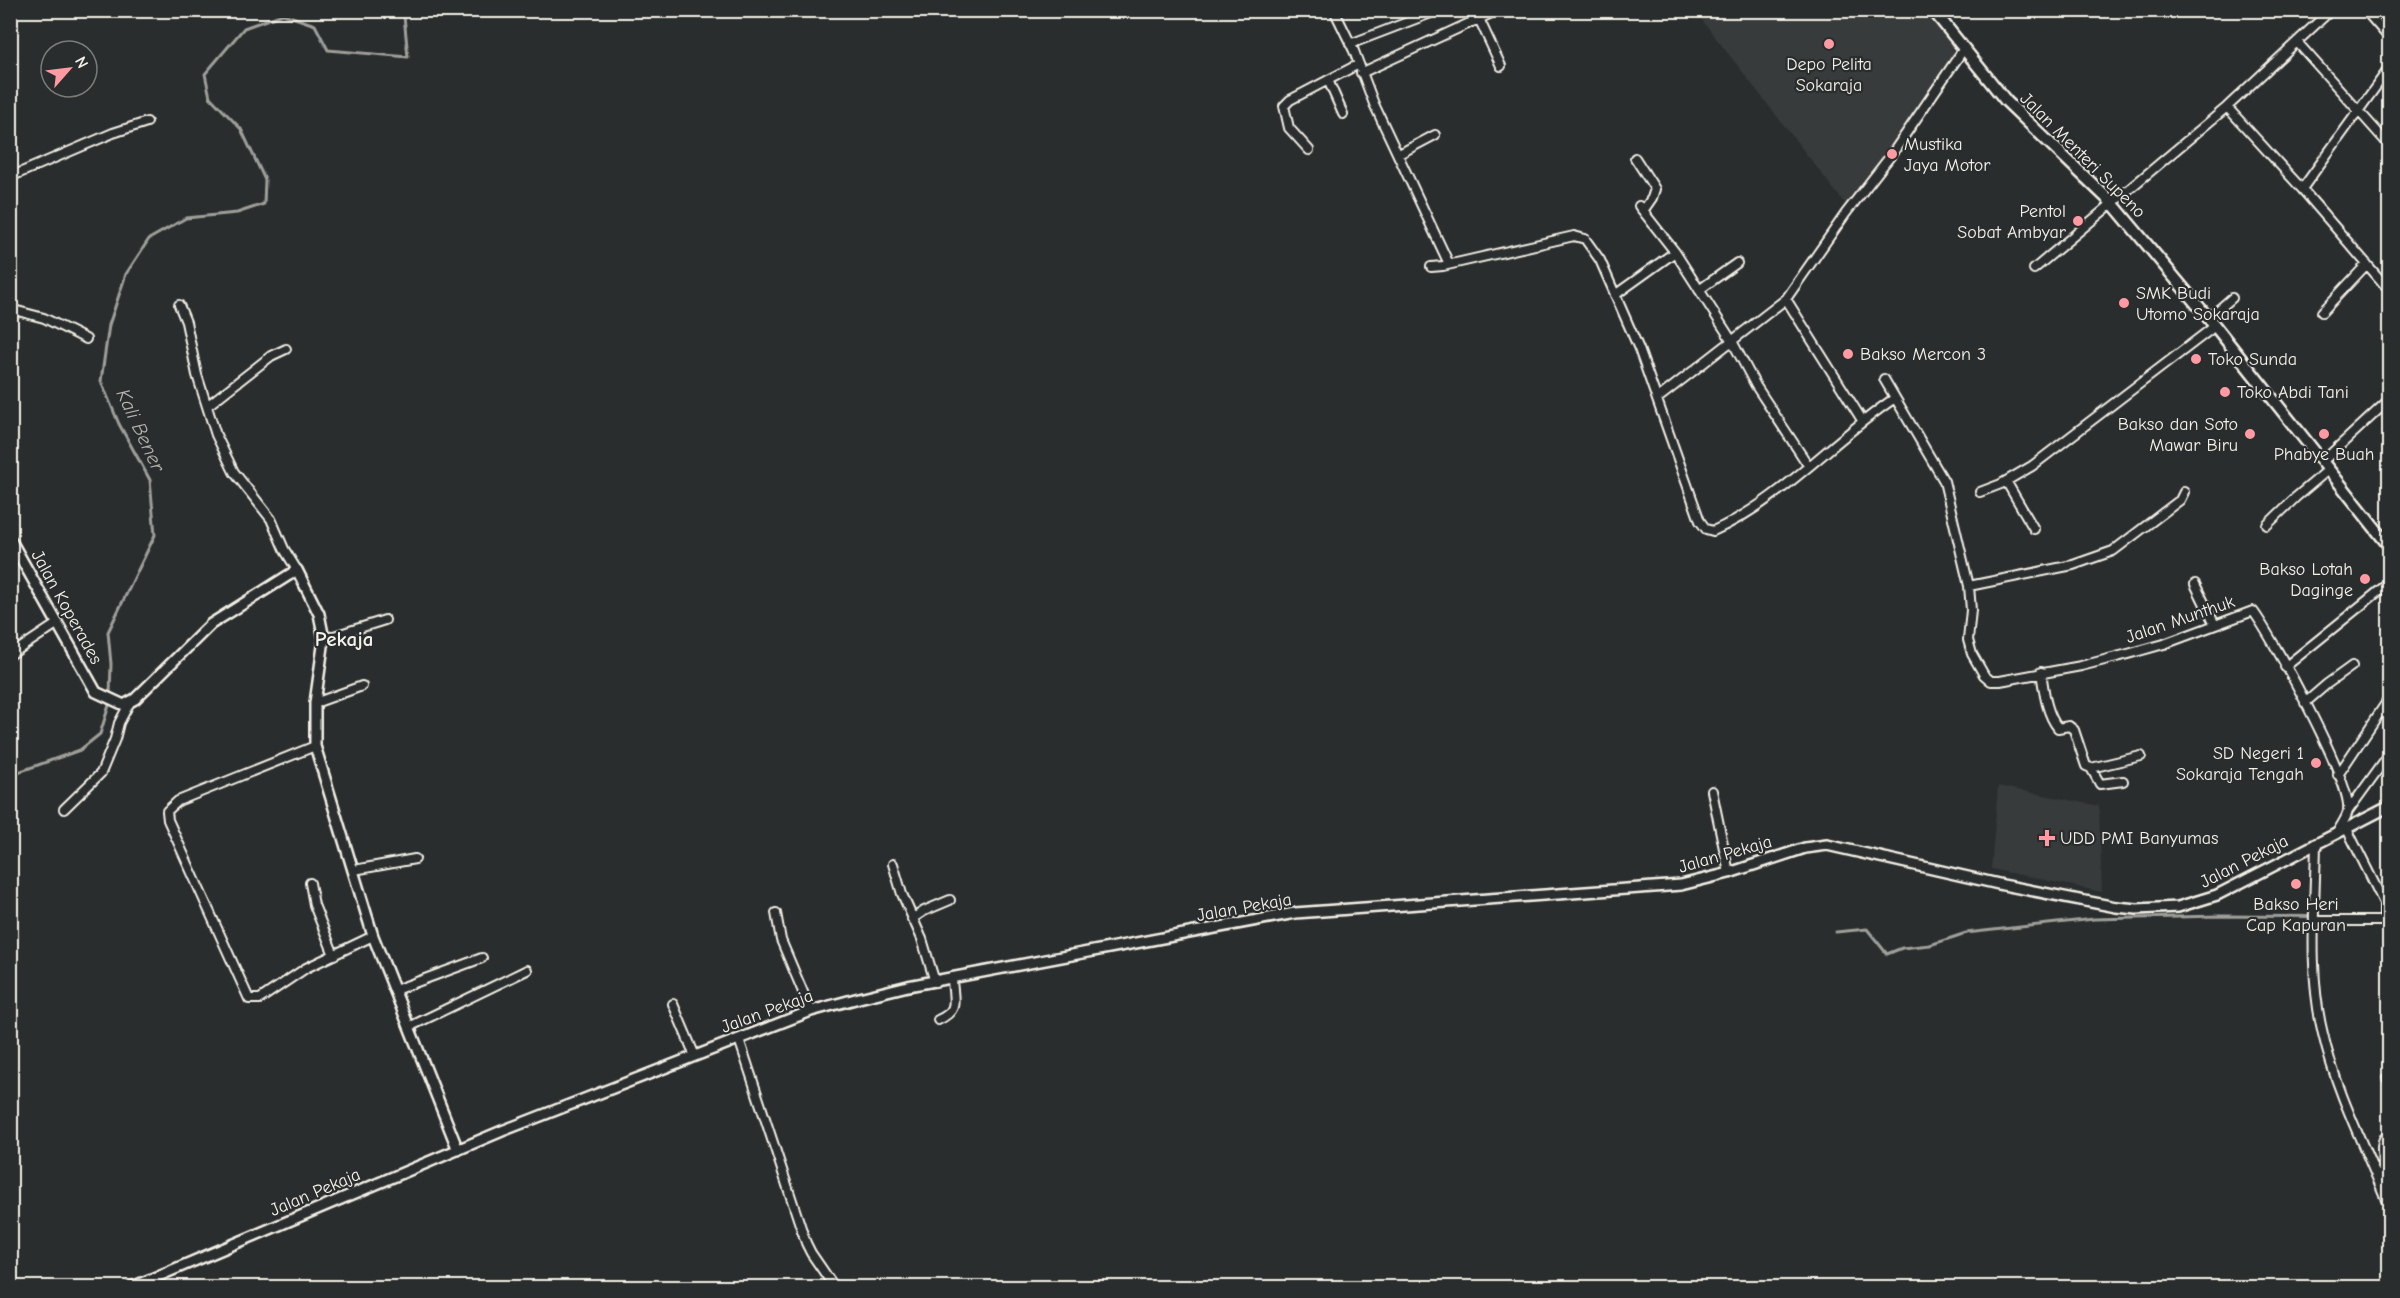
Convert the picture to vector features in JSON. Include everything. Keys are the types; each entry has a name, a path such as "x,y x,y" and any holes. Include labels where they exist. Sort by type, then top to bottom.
{"main road":[{"name":"Jalan Menteri Supeno","path":"1936,15 2006,101 2113,204 2212,322 2390,547"}],"street":[{"path":"1334,10 1449,264"},
{"path":"1350,44 1439,10"},
{"path":"1475,10 1501,66"},
{"path":"1309,150 1289,128 1284,106 1290,100 1328,80 1433,39 1498,10"},
{"path":"1936,15 1949,10"},
{"path":"2034,269 2227,107 2331,10"},
{"path":"2365,10 2390,39"},
{"path":"2297,42 2390,146"},
{"path":"1657,399 1786,299 1846,213 1892,154 1963,50"},
{"path":"2302,189 2390,67"},
{"path":"1328,80 1343,114"},
{"path":"2227,107 2390,291"},
{"path":"10,177 113,133 147,122"},
{"path":"1400,154 1435,135"},
{"path":"1635,158 1655,189 1652,198 1641,208 1675,252 1732,341 1756,386 1808,465"},
{"path":"1431,267 1574,236 1581,237 1600,260 1616,295 1639,349 1700,520 1706,529 1713,531 1742,517 1788,483 1862,420 1895,398"},
{"path":"1616,295 1675,252"},
{"path":"1699,290 1737,263"},
{"path":"2322,312 2367,264"},
{"path":"1980,492 2032,466 2212,322 2232,298"},
{"path":"1786,299 1862,420"},
{"path":"179,305 186,322 194,363 213,427 234,472 271,519 284,549 319,614 324,639 315,703 315,746 374,936 458,1150"},
{"path":"10,309 44,318 86,339"},
{"path":"207,406 262,363 286,349"},
{"path":"1884,379 1944,482 1969,586 2073,565 2113,551 2180,500 2184,492"},
{"path":"2267,525 2390,399"},
{"path":"2006,481 2034,529"},
{"name":"Jalan Koperades","path":"10,539 96,692 126,704"},
{"path":"64,810 100,773 115,739 118,723 126,704 211,624 297,570"},
{"path":"2285,667 2390,582"},
{"path":"2195,585 2215,625"},
{"name":"Jalan Munthuk","path":"1969,586 1971,610 1968,640 1972,654 1984,675 1991,681 2081,666 2128,654 2164,644 2253,611 2306,703 2338,775 2348,811"},
{"path":"324,639 385,620"},
{"path":"10,655 58,623"},
{"path":"2306,703 2352,666"},
{"path":"2041,672 2046,701 2055,723 2058,728 2072,727 2084,763 2091,768 2100,784 2124,781"},
{"path":"315,703 362,686"},
{"path":"2338,775 2390,697"},
{"path":"315,746 178,801 167,811 168,820 249,999 260,999 332,952 374,936"},
{"path":"2314,921 2386,921 2385,909 2342,829 2348,811 2390,753"},
{"path":"2091,768 2141,756"},
{"path":"1712,791 1729,873"},
{"name":"Jalan Pekaja","path":"130,1287 458,1150 811,1011 908,986 1295,914 1681,885 1729,873 1805,848 1827,845 2003,885 2116,907 2137,909 2178,907 2208,899 2390,806"},
{"path":"2316,843 2315,980 2323,1034 2332,1068 2390,1209"},
{"path":"354,870 415,860"},
{"path":"893,864 912,919 922,939 935,982"},
{"path":"310,883 314,905 332,952"},
{"path":"912,919 950,900"},
{"path":"776,913 781,940 811,1011"},
{"path":"395,990 482,958"},
{"path":"409,1027 527,970"},
{"path":"938,1020 950,1015 953,1009 952,979"},
{"path":"673,1004 695,1056"},
{"path":"739,1039 806,1243 835,1287"},
{"path":"2379,1182 2384,1173 2381,1142 2383,1137 2390,1132"}],"shaded area":[{"name":"Depo Pelita Sokaraja","path":"1695,11 1931,11 1955,53 1849,209"},
{"name":"UDD PMI Banyumas","path":"1998,786 2099,806 2102,892 1991,869"}],"waterway":[{"name":"Kali Bener","path":"110,695 111,664 108,632 155,535 150,480 119,424 101,381 109,325 126,274 149,239 186,218 237,213 264,204 265,180 241,129 210,97 205,74 244,28 283,14 315,25 328,50 408,57 402,10"},
{"name":"Kali Bener","path":"10,775 80,750 100,734 110,702"},
{"path":"1836,932 1867,929 1887,954 1902,948 1930,945 1966,933 2094,919 2219,916 2390,917"}],"place":[{"name":"Depo Pelita Sokaraja","path":"1829,44"},
{"name":"Mustika Jaya Motor","path":"1892,154"},
{"name":"Pentol Sobat Ambyar","path":"2078,221"},
{"name":"SMK Budi Utomo Sokaraja","path":"2124,303"},
{"name":"Bakso Mercon 3","path":"1848,354"},
{"name":"Toko Sunda","path":"2196,359"},
{"name":"Toko Abdi Tani","path":"2225,392"},
{"name":"Bakso dan Soto Mawar Biru","path":"2250,434"},
{"name":"Phabye Buah","path":"2324,434"},
{"name":"Bakso Lotah Daginge","path":"2365,579"},
{"name":"SD Negeri 1 Sokaraja Tengah","path":"2316,763"},
{"name":"UDD PMI Banyumas","path":"2047,838"},
{"name":"Bakso Heri Cap Kapuran","path":"2296,884"}],"district":[{"name":"Pekaja","path":"344,639"}]}
